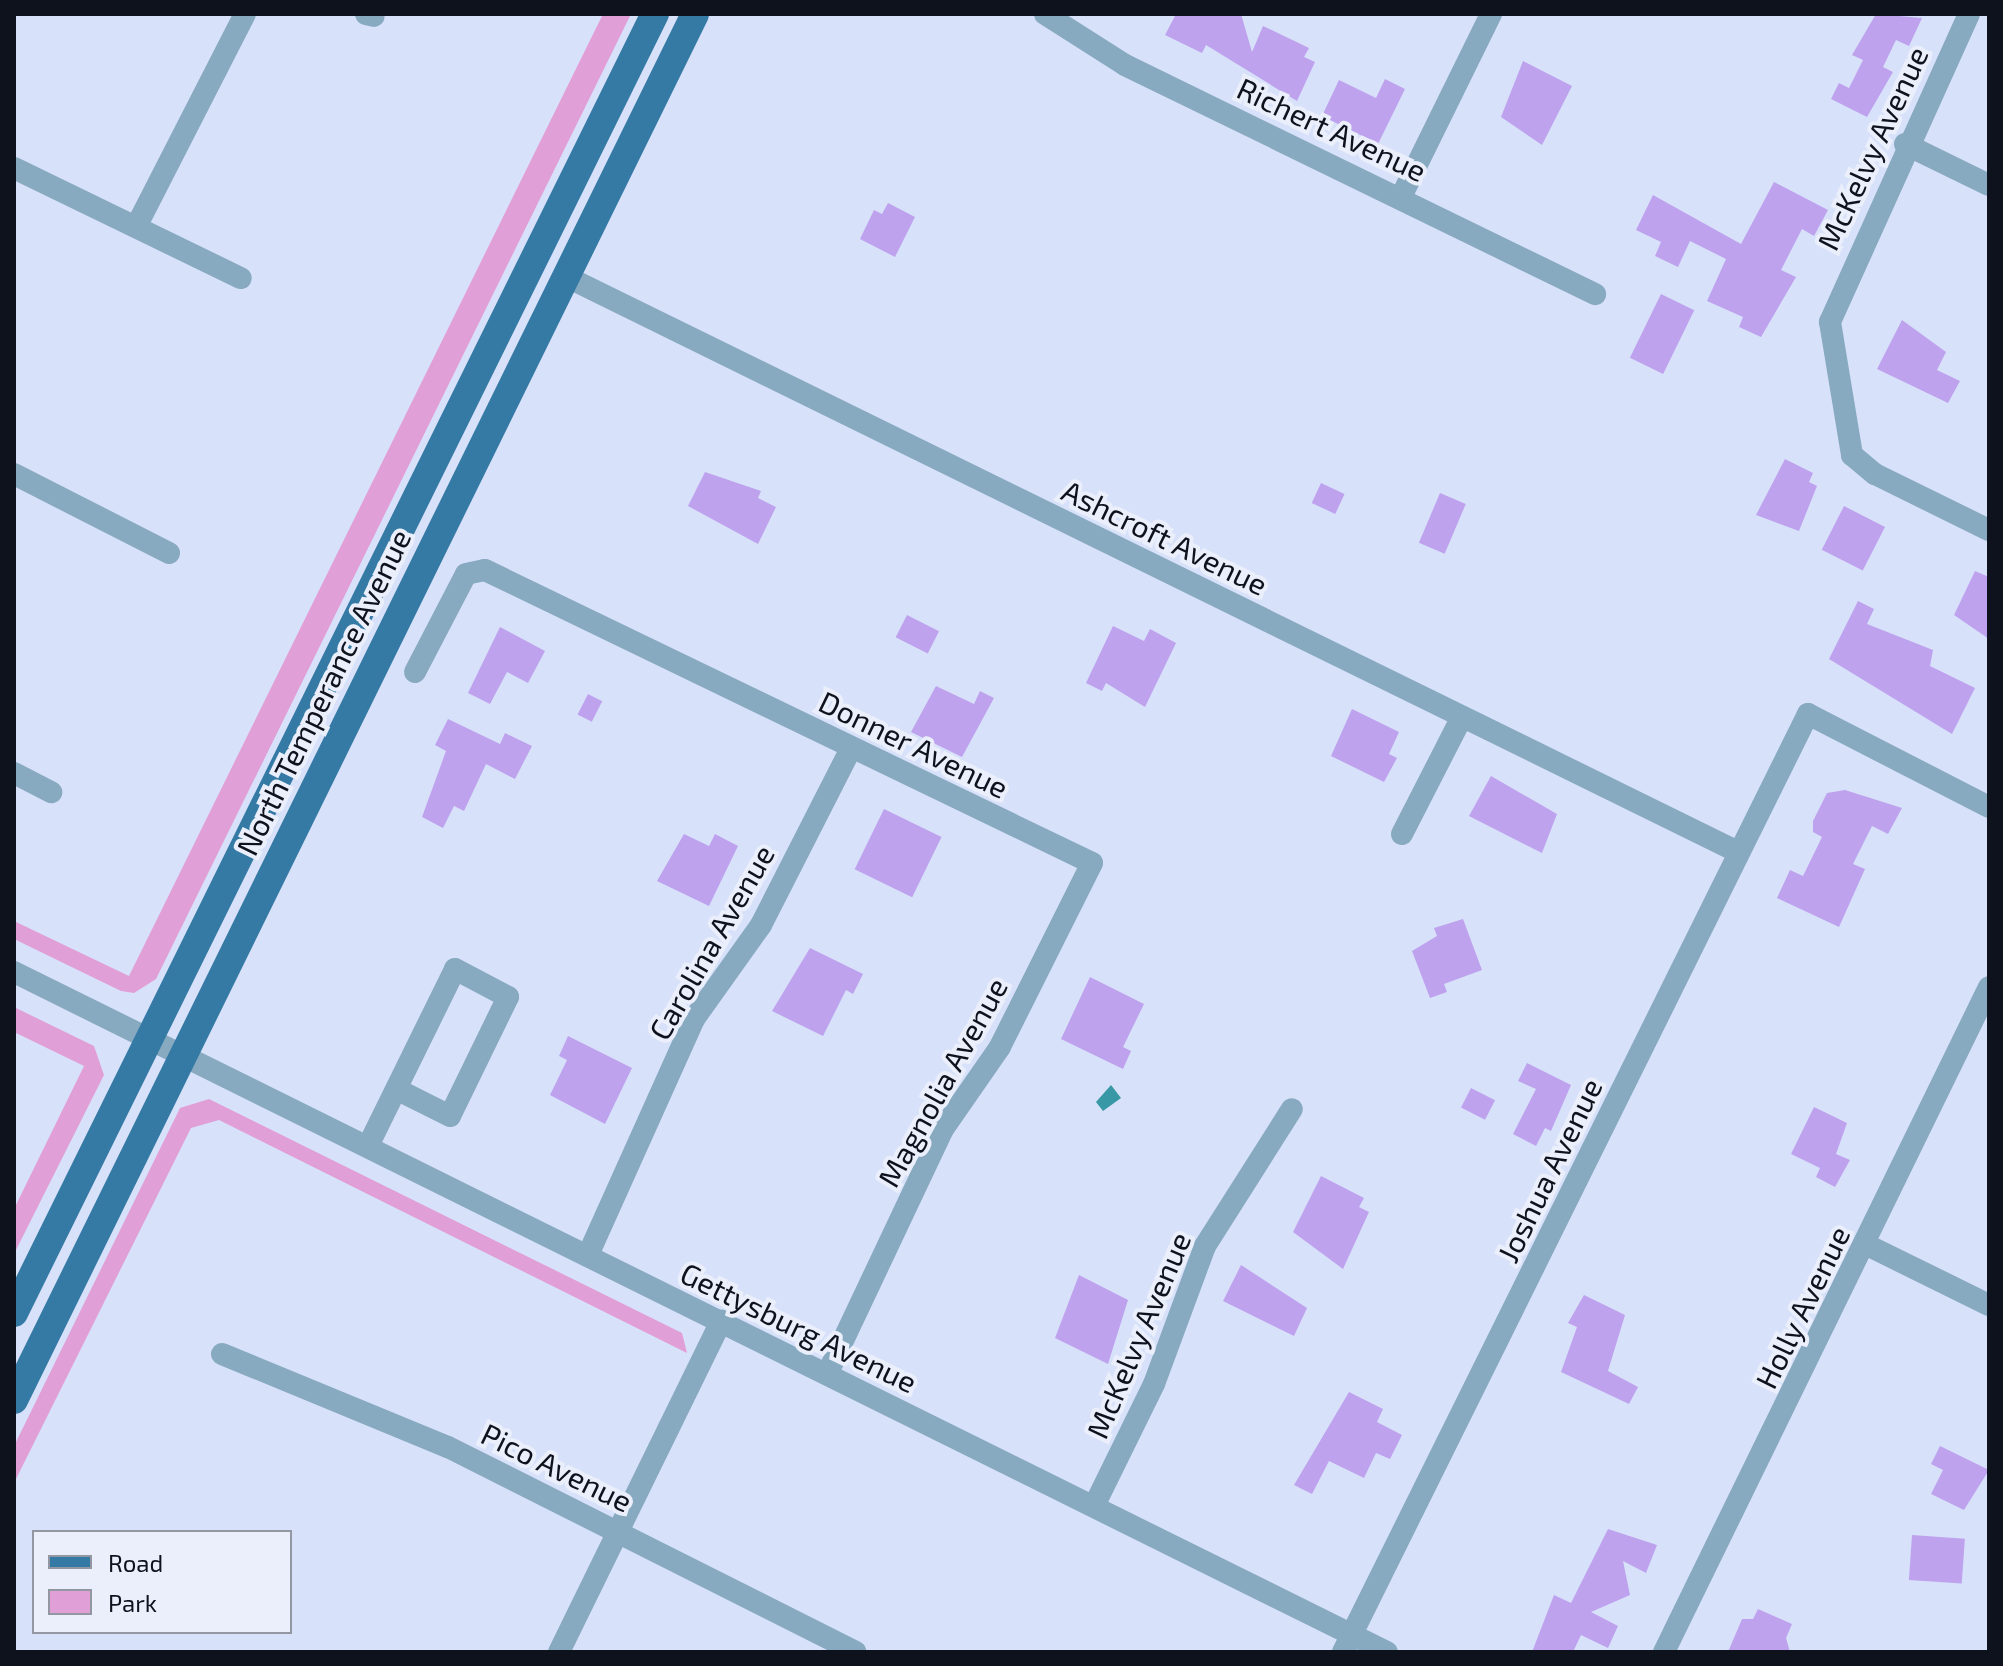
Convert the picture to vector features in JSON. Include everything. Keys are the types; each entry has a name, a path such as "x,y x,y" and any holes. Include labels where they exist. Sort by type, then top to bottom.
{"main road":[{"name":"North Temperance Avenue","path":"14,1313 655,14"},
{"name":"North Temperance Avenue","path":"14,1400 695,14"}],"street":[{"path":"137,225 245,14"},
{"name":"Richert Avenue","path":"1045,14 1125,65 1402,195 1595,294"},
{"path":"1402,195 1491,14"},
{"name":"McKelvy Avenue","path":"1969,14 1905,144 1831,308 1852,455 1875,474 1989,530"},
{"path":"1905,144 1989,185"},
{"path":"14,168 241,278"},
{"name":"Ashcroft Avenue","path":"565,276 1738,852"},
{"path":"14,474 169,553"},
{"name":"Donner Avenue","path":"415,672 459,584 474,570 711,677 1092,863"},
{"name":"Joshua Avenue","path":"1348,1644 1808,714 1989,807"},
{"path":"1402,834 1462,717"},
{"name":"Carolina Avenue","path":"588,1255 694,1019 761,925 851,748"},
{"path":"14,773 51,792"},
{"name":"Magnolia Avenue","path":"827,1374 943,1129 1000,1047 1092,863"},
{"path":"368,1146 396,1089 455,969 508,997 450,1116 396,1089"},
{"name":"Gettysburg Avenue","path":"14,972 1094,1506 1348,1644 1387,1652"},
{"name":"Holly Avenue","path":"1664,1652 1867,1245 1989,987"},
{"name":"McKelvy Avenue","path":"1094,1506 1154,1384 1205,1246 1292,1109"},
{"path":"1867,1245 1989,1305"},
{"path":"559,1652 721,1321"},
{"name":"Pico Avenue","path":"222,1354 448,1447 855,1652"}],"green space":[{"path":"603,14 631,14 156,979 134,993 121,991 14,939 14,921 129,976"},
{"path":"14,1007 94,1046 104,1075 14,1254 14,1209 84,1066 14,1032"},
{"path":"209,1099 682,1333 687,1353 219,1120 191,1128 14,1483 14,1446 180,1108"}],"shaded area":[{"path":"1111,1085 1121,1098 1103,1111 1096,1102"}],"building":[{"path":"1176,14 1241,14 1252,52 1263,26 1309,48 1304,57 1315,62 1297,101 1206,45 1202,53 1165,35"},
{"path":"1876,14 1922,18 1909,46 1896,40 1883,67 1893,72 1867,117 1831,99 1839,83 1849,88 1863,60 1852,55"},
{"path":"1523,61 1572,86 1542,145 1501,117"},
{"path":"1385,79 1405,89 1378,144 1322,116 1339,80 1376,98"},
{"path":"1774,182 1828,210 1814,236 1802,229 1781,270 1796,277 1761,337 1739,327 1743,317 1707,301 1726,259 1690,241 1678,267 1655,256 1661,242 1636,230 1653,195 1741,244"},
{"path":"888,203 915,217 895,257 860,239 874,210 882,214"},
{"path":"1661,294 1694,310 1663,374 1630,358"},
{"path":"1902,320 1946,352 1937,370 1960,381 1948,403 1877,369"},
{"path":"1785,459 1813,473 1809,482 1817,486 1799,531 1756,515"},
{"path":"705,472 761,491 758,498 776,507 758,544 688,506"},
{"path":"1321,483 1345,494 1335,514 1312,503"},
{"path":"1440,493 1466,504 1445,554 1419,543"},
{"path":"1844,506 1885,527 1863,571 1822,550"},
{"path":"1975,571 1989,577 1989,639 1954,615"},
{"path":"1858,601 1874,609 1867,624 1933,650 1930,666 1975,688 1952,734 1829,659"},
{"path":"907,615 939,631 928,654 896,637"},
{"path":"1113,626 1144,641 1150,629 1176,643 1145,707 1106,683 1102,691 1086,683"},
{"path":"500,627 545,651 528,683 507,672 490,704 468,693"},
{"path":"936,686 974,704 980,691 994,698 962,757 911,732"},
{"path":"588,694 602,701 592,722 578,714"},
{"path":"1352,709 1399,732 1389,754 1397,758 1384,782 1331,756"},
{"path":"448,719 500,744 505,733 532,746 515,779 486,764 464,811 454,806 443,828 422,817 446,751 435,745"},
{"path":"1491,776 1557,814 1542,853 1469,816"},
{"path":"1845,790 1902,808 1888,834 1872,826 1853,864 1865,869 1839,927 1777,898 1790,870 1803,876 1822,837 1813,832 1813,821 1827,793"},
{"path":"884,809 942,837 912,897 855,869"},
{"path":"684,834 709,846 715,834 738,846 709,906 657,881"},
{"path":"1463,919 1482,970 1444,984 1447,992 1430,998 1412,951 1437,936 1434,928"},
{"path":"810,948 863,974 853,994 846,990 823,1036 772,1011"},
{"path":"1090,977 1144,1004 1123,1047 1131,1051 1123,1069 1061,1039"},
{"path":"568,1036 632,1068 605,1124 550,1095 567,1060 559,1056"},
{"path":"1527,1063 1571,1085 1551,1131 1545,1128 1536,1146 1513,1134 1536,1089 1518,1081"},
{"path":"1471,1088 1495,1100 1485,1120 1461,1108"},
{"path":"1814,1107 1847,1123 1836,1154 1850,1160 1835,1187 1816,1177 1820,1168 1791,1154"},
{"path":"1321,1176 1364,1198 1359,1207 1369,1212 1343,1269 1293,1232"},
{"path":"1241,1265 1307,1308 1294,1336 1223,1301"},
{"path":"1079,1275 1128,1300 1108,1364 1055,1338"},
{"path":"1584,1295 1625,1315 1608,1371 1638,1387 1629,1404 1561,1372 1577,1327 1568,1323"},
{"path":"1349,1392 1383,1409 1377,1422 1402,1435 1390,1459 1376,1453 1364,1478 1329,1461 1312,1494 1294,1485"},
{"path":"1940,1446 1989,1470 1964,1510 1931,1494 1943,1470 1931,1464"},
{"path":"1608,1529 1657,1545 1646,1573 1623,1561 1630,1595 1591,1612 1618,1626 1608,1648 1581,1635 1573,1652 1532,1652 1554,1595 1571,1603"},
{"path":"1912,1535 1965,1539 1962,1584 1909,1580"},
{"path":"1758,1609 1792,1624 1786,1638 1790,1652 1728,1652 1742,1619 1753,1619"}]}
